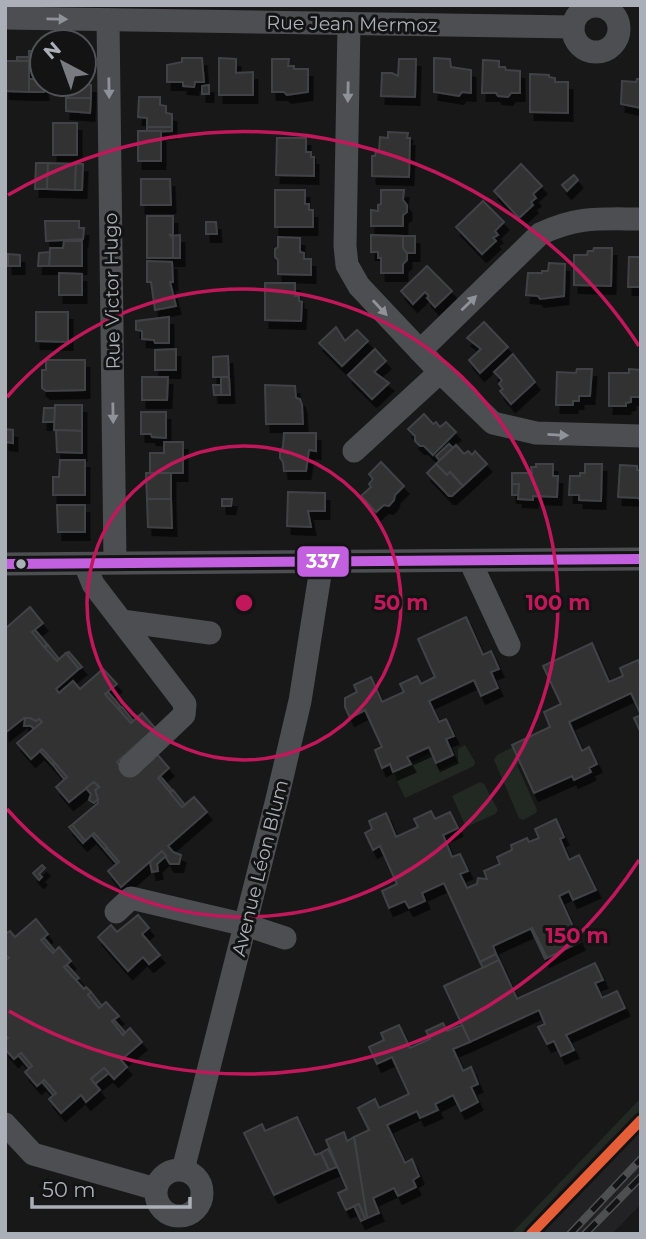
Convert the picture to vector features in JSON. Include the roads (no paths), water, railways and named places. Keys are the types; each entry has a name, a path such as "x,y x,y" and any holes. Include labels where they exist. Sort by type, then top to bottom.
{"street":[{"path":"592,6 611,11 630,29 608,50 596,53 583,49 573,33 578,15 592,6"},
{"name":"Rue Jean Mermoz","path":"5,18 573,26"},
{"name":"Rue Victor Hugo","path":"108,20 115,562"},
{"path":"349,24 347,265 359,286 484,416 502,427 560,435 641,436"},
{"path":"420,351 540,234 564,223 592,219 641,219"},
{"path":"354,451 440,372"},
{"path":"5,564 641,559"},
{"path":"470,561 509,645"},
{"name":"Avenue Léon Blum","path":"183,1170 300,701 322,562"},
{"path":"85,564 93,583 185,705 184,715 130,766"},
{"path":"122,621 210,633"},
{"path":"116,912 131,898 246,925 285,938"},
{"path":"5,1124 33,1154 156,1189"},
{"path":"183,1170 191,1173 200,1185 200,1200 197,1206 170,1224 166,1212 158,1202 156,1189 163,1176 183,1170"}],"railway":[{"path":"570,1234 641,1159"},
{"path":"585,1234 641,1177"}]}
